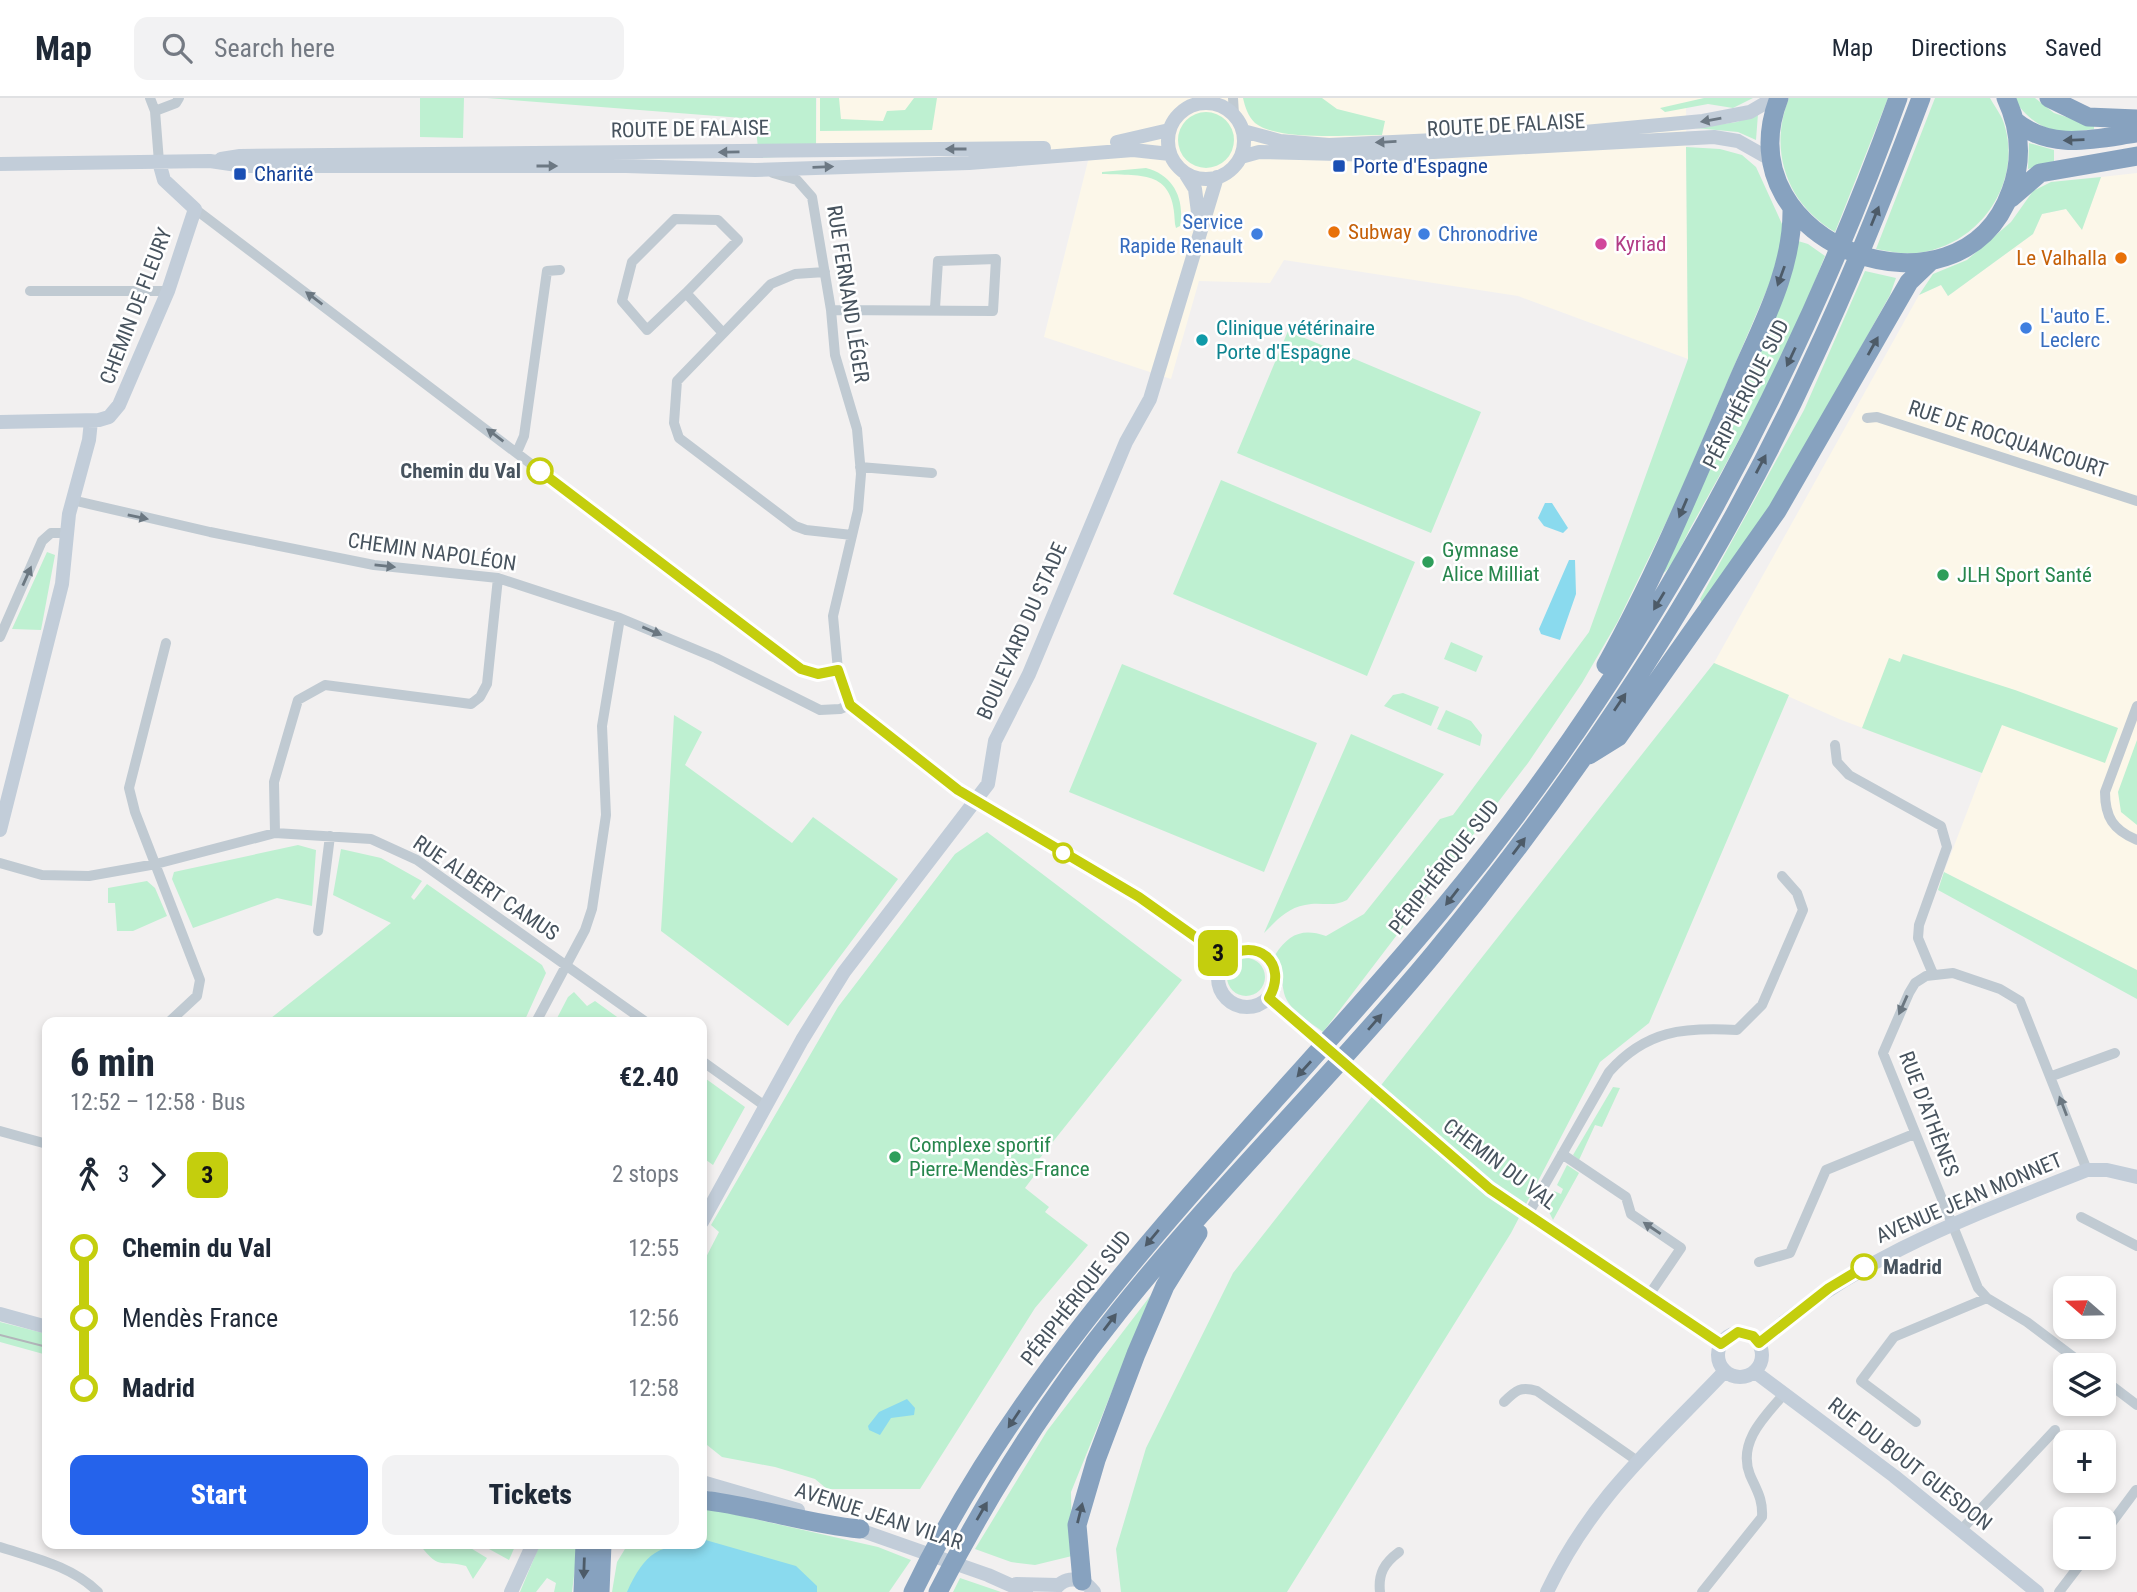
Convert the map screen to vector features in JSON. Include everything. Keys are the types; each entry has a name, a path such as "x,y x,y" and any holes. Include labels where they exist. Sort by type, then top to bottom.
{"highway":[{"path":"1777,98 1769,135 1770,159 1778,185 1792,209 1824,237 1868,258 1924,261 1951,254 1976,239 1997,218 2023,184 2040,173 2137,156"},
{"name":"PÉRIPHÉRIQUE SUD","path":"913,1592 931,1555 1018,1413 1119,1277 1439,913 1567,744 1642,631 1740,460 1830,274 1898,98"},
{"name":"PÉRIPHÉRIQUE SUD","path":"938,1592 995,1489 1071,1373 1125,1303 1230,1181 1433,955 1582,759 1673,620 1773,441 1849,279 1921,98"},
{"path":"2006,98 2015,121 2019,148 2017,175 2008,201"},
{"path":"2049,98 2088,117 2137,119"},
{"path":"2015,121 2030,134 2069,141 2137,133"},
{"path":"1567,744 1578,709 1607,664 1670,540 1773,296 1789,254 1792,209"},
{"path":"1582,759 1618,737 1702,620 1804,468 1909,282 1924,261"},
{"path":"1088,1586 1077,1525 1119,1398 1165,1286 1230,1181"},
{"path":"707,1501 728,1503 823,1526 860,1530"},
{"path":"583,1592 584,1549"},
{"path":"600,1585 602,1549"},
{"path":"600,1585 612,1549"},
{"path":"904,1592 931,1555"}],"street":[{"path":"150,98 155,111 159,162"},
{"path":"155,111 176,103 179,98"},
{"path":"1233,98 1234,114 1243,131 1241,157 1227,173 1217,177 1195,178 1185,173 1170,154 1170,130 1182,111 1205,100 1234,114"},
{"name":"ROUTE DE FALAISE","path":"1243,131 1280,141 1329,145 1563,134 1703,121 1750,112 1777,98"},
{"name":"ROUTE DE FALAISE","path":"0,164 210,161 240,156 1042,148 1130,141 1170,130"},
{"name":"ROUTE DE FALAISE","path":"1241,157 1259,152 1378,155 1714,137 1738,141 1770,159"},
{"name":"ROUTE DE FALAISE","path":"210,161 244,166 626,166 755,170 969,163 1133,150 1170,154"},
{"name":"CHEMIN DE FLEURY","path":"91,421 109,417 119,405 168,291 195,209 164,180 159,162"},
{"name":"RUE FERNAND LÉGER","path":"755,170 797,180 809,191 814,204 825,272 835,355 857,429 860,467 852,535 833,616 838,670"},
{"name":"BOULEVARD DU STADE","path":"1185,173 1195,189 1200,208 1197,243"},
{"name":"BOULEVARD DU STADE","path":"707,1213 765,1106 844,972 976,801 992,771 995,741 1029,674 1126,442 1150,400 1217,177"},
{"path":"195,209 801,669 818,674 838,670 850,705 976,801 1139,897 1225,958"},
{"path":"675,219 718,220 738,240 686,293 647,330 622,301 632,262 675,219"},
{"path":"831,310 935,308 993,311 996,259 937,261 935,308"},
{"path":"517,452 524,436 547,271 560,270"},
{"path":"825,272 795,274 771,284 677,381 674,423 679,438 795,526 806,530 852,535"},
{"path":"30,291 168,291"},
{"path":"686,293 723,333"},
{"name":"RUE DE ROCQUANCOURT","path":"1867,418 1877,417 2137,501"},
{"path":"0,422 91,421 89,440 72,500 62,584 0,830"},
{"path":"860,467 932,473"},
{"name":"CHEMIN NAPOLÉON","path":"72,500 210,533 374,565 498,578 620,618 716,658 809,706 831,710 850,705"},
{"path":"0,637 42,541 51,533 67,533"},
{"path":"275,833 274,782 298,700 325,685 471,704 487,684 498,578"},
{"path":"539,1017 592,909 606,815 602,726 620,618"},
{"path":"166,643 130,780 132,804 200,980 197,996 174,1017"},
{"path":"2137,706 2105,792 2109,821 2122,833 2137,839"},
{"path":"1835,745 1837,762 1849,775 1941,827 1947,847 1919,925 1918,938 1933,974 1953,973 2000,989 2020,1001 2052,1076 2087,1170"},
{"name":"RUE ALBERT CAMUS","path":"0,863 42,875 89,876 156,864 275,833 371,839 417,860 639,1017"},
{"path":"318,930 330,836"},
{"path":"1528,1214 1609,1072 1623,1057 1652,1038 1683,1030 1737,1030 1762,1005 1802,910 1797,892 1782,876"},
{"path":"1247,948 1261,952 1271,961 1276,972 1275,988 1269,998 1251,1007 1233,1004 1224,998 1217,984 1219,967 1225,958 1235,951 1247,948"},
{"name":"RUE D'ATHÈNES","path":"1933,974 1915,982 1883,1053 1978,1288 1987,1298"},
{"name":"CHEMIN DU VAL","path":"1269,998 1490,1189 1721,1344"},
{"path":"2052,1076 2115,1053"},
{"path":"707,1065 765,1106"},
{"path":"0,1131 42,1143"},
{"path":"1759,1262 1790,1253 1826,1170 1914,1134"},
{"path":"1562,1154 1626,1197 1631,1214 1681,1248 1649,1295"},
{"name":"AVENUE JEAN MONNET","path":"1759,1343 1849,1275 1951,1224 2087,1170 2107,1170 2137,1177"},
{"path":"2081,1217 2137,1246"},
{"path":"1916,1422 1861,1381 1894,1337 1987,1298 2021,1318 2068,1353"},
{"path":"0,1314 42,1325"},
{"path":"1738,1332 1753,1336 1759,1343 1762,1361 1755,1372 1739,1377 1725,1371 1718,1357 1721,1344 1738,1332"},
{"path":"1547,1592 1583,1530 1636,1460 1725,1371"},
{"name":"RUE DU BOUT GUESDON","path":"1755,1372 1961,1530 2037,1592"},
{"path":"1504,1402 1516,1390 1526,1388 1537,1391 1636,1460"},
{"path":"2116,1389 2137,1405"},
{"path":"1702,1592 1762,1517 1763,1503 1752,1479 1746,1455 1754,1432 1785,1393"},
{"path":"1961,1530 2053,1431"},
{"name":"AVENUE JEAN VILAR","path":"707,1478 733,1490"},
{"name":"AVENUE JEAN VILAR","path":"707,1483 891,1539 1011,1583 1027,1592"},
{"path":"2116,1517 2136,1490"},
{"path":"0,1547 62,1567 87,1581 98,1592"},
{"path":"511,1592 531,1549"},
{"path":"1380,1592 1380,1574 1388,1560 1399,1552"},
{"path":"2059,1592 2076,1570"},
{"name":"AVENUE JEAN VILAR","path":"1011,1583 1055,1588 1073,1578 1088,1586"}],"shaded area":[{"path":"817,98 1704,98 1686,103 1688,359 1518,296 1284,260 1270,283 1199,281 1171,379 1044,337 1091,149 816,155"},
{"path":"2137,173 2137,970 1944,872 1982,773 1839,719 1714,663 1919,295 1941,285 1948,296 2033,234 2042,214 2066,209 2082,229 2101,177"}],"green space":[{"path":"420,98 464,98 463,138 420,137"},
{"path":"487,98 816,98 816,155 759,158 755,119"},
{"path":"820,98 839,98 841,119 883,121 887,111 905,110 914,98 937,98 932,130 820,131"},
{"path":"1243,98 1322,98 1337,109 1385,121 1382,135 1297,135 1266,129 1255,123"},
{"path":"1704,98 1753,98 1733,108 1708,104 1665,112 1660,108"},
{"path":"1789,98 1888,98 1835,232 1805,207 1786,174 1781,137"},
{"path":"1935,98 1990,98 2004,123 2008,148 2007,169 2001,189 1992,207 1979,223 1945,246 1912,253 1876,249"},
{"path":"2012,98 2035,98 2054,113 2094,126 2094,129 2057,131 2047,128 2030,118"},
{"path":"1206,112 1217,114 1226,120 1232,129 1232,151 1226,160 1217,166 1206,168 1195,166 1186,160 1180,151 1178,140 1180,129 1186,120 1195,114"},
{"path":"1758,114 1756,140 1738,132 1695,128 1737,122"},
{"path":"2029,143 2054,150 2054,161 2028,169"},
{"path":"1686,147 1720,149 1742,155 1756,167 1782,224 1783,237 1771,280 1675,504 1618,621 1582,683 1528,763 1323,1032 1300,1015 1286,999 1281,969 1275,955 1286,942 1297,935 1310,933 1326,936 1364,914 1440,819 1453,815 1589,632 1688,359"},
{"path":"1146,168 1164,176 1175,190 1181,207 1180,226 1176,228 1173,206 1163,185 1144,176 1102,174"},
{"path":"2101,177 2082,230 2066,209 2042,214 2033,234 1948,296 1941,285 1919,295 1933,274 1967,260 2011,222 2033,191 2051,182"},
{"path":"1798,241 1808,244 1825,256 1811,291 1746,426 1674,559 1661,575"},
{"path":"1865,271 1896,278 1890,295 1779,494 1702,604 1700,599 1804,410"},
{"path":"1288,331 1481,412 1431,533 1237,453"},
{"path":"1221,480 1415,562 1367,676 1173,594"},
{"path":"47,552 55,555 41,630 12,629"},
{"path":"1451,642 1483,656 1476,672 1444,659"},
{"path":"1903,654 2015,690 2118,728 2105,763 2002,725 1982,773 1862,728 1889,658 1900,662"},
{"path":"1714,663 1789,695 1649,1023 1600,1062 1511,1233 1287,1592 1121,1592 1116,1549 1146,1448 1233,1273"},
{"path":"1122,664 1317,743 1264,872 1069,792"},
{"path":"1403,693 1439,707 1431,726 1384,706 1393,695"},
{"path":"1446,710 1471,721 1482,735 1480,746 1437,729"},
{"path":"674,715 702,732 685,765 792,843 813,817 898,879 788,1026 661,931"},
{"path":"1351,734 1444,774 1347,900 1336,904 1311,904 1293,909 1264,933"},
{"path":"2137,740 2137,825 2121,812 2118,792"},
{"name":"Complexe sportif Pierre-Mendès-France","path":"987,832 1182,980 1032,1168 1037,1172 1025,1188 1049,1207 1045,1212 1088,1245 1035,1308 920,1489 827,1489 815,1479 775,1467 722,1457 707,1445 707,1255 719,1232 711,1225 838,1007 955,854"},
{"path":"298,845 316,850 312,906 277,898 193,928 172,879 174,872"},
{"path":"341,849 381,858 422,881 411,897 414,900 427,884 542,965 546,973 526,1017 272,1017 391,923 333,895"},
{"path":"1944,872 2137,970 2137,999 1938,890"},
{"path":"147,881 155,888 167,916 133,931 117,931 115,903 108,903 108,888"},
{"path":"1246,958 1260,963 1265,977 1260,991 1246,996 1232,991 1227,977 1232,963"},
{"path":"574,992 587,1006 595,1001 617,1017 558,1017 568,997"},
{"path":"707,1080 745,1107 713,1165 707,1161"},
{"path":"1613,1087 1620,1088 1602,1127 1595,1125 1579,1160 1573,1155"},
{"path":"1567,1165 1579,1173 1553,1220 1549,1212 1554,1191 1561,1194 1563,1189 1557,1185"},
{"path":"1151,1295 1071,1492 1072,1556 1035,1565 1011,1562 975,1549 1047,1431"},
{"path":"0,1322 42,1333 42,1354 0,1342"},
{"path":"707,1508 878,1547 911,1560 889,1592 612,1592 617,1562 625,1549 707,1549"},
{"path":"424,1549 472,1549 487,1558 473,1579 466,1566 437,1562"},
{"path":"489,1549 514,1549 509,1560"},
{"path":"538,1549 577,1549 572,1592 554,1592 556,1583 547,1578 536,1592 520,1592"},
{"path":"960,1578 1001,1592 953,1592"}],"water":[{"path":"1545,503 1552,503 1568,528 1563,533 1544,526 1538,518"},
{"path":"1569,560 1575,560 1576,594 1560,640 1541,634 1539,629"},
{"path":"907,1399 915,1408 914,1415 891,1418 880,1435 869,1430 868,1426 879,1412"},
{"path":"707,1540 796,1566 817,1586 817,1592 627,1592 640,1568 655,1553 664,1549 707,1549"}],"tram line":[{"path":"0,1335 42,1346"}],"bus line":[{"name":"3","path":"540,471 801,669 818,674 838,670 850,705 958,790 1139,897 1225,958 1235,951 1247,948 1261,952 1271,961 1276,972 1275,988 1269,998 1435,1143 1490,1189 1721,1344 1725,1338 1738,1332 1753,1336 1759,1343 1829,1288 1864,1267"}],"place":[{"name":"Porte d'Espagne","path":"1339,166"},
{"name":"Charité","path":"240,174"},
{"name":"Subway","path":"1334,232"},
{"name":"Service Rapide Renault","path":"1257,234"},
{"name":"Chronodrive","path":"1424,234"},
{"name":"Kyriad","path":"1601,244"},
{"name":"Le Valhalla","path":"2121,258"},
{"name":"L'auto E. Leclerc","path":"2026,328"},
{"name":"Clinique vétérinaire Porte d'Espagne","path":"1202,340"},
{"name":"Chemin du Val","path":"540,471"},
{"name":"Gymnase Alice Milliat","path":"1428,562"},
{"name":"JLH Sport Santé","path":"1943,575"},
{"name":"Complexe sportif Pierre-Mendès-France","path":"895,1157"},
{"name":"Madrid","path":"1864,1267"}]}
